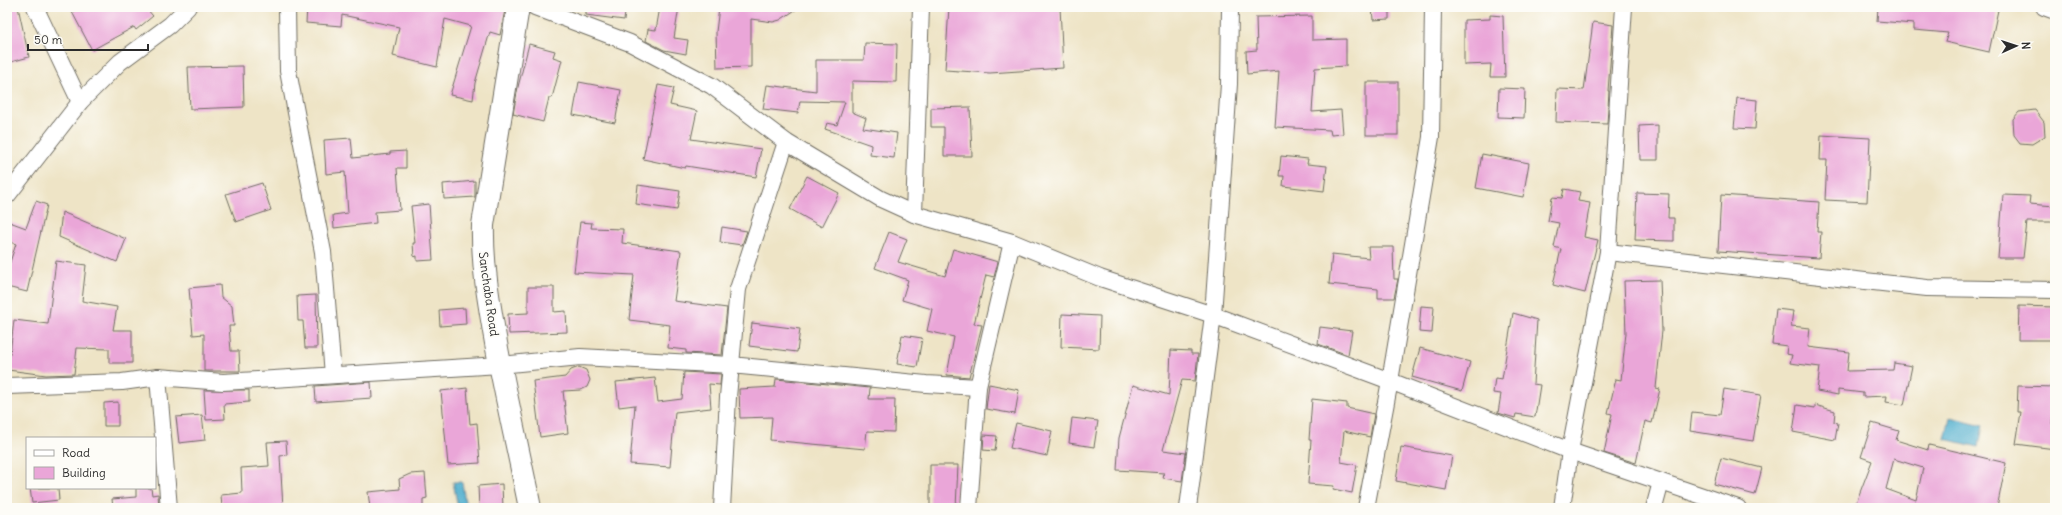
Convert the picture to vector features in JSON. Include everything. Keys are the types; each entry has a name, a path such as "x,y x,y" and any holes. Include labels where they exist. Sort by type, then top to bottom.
{"street":[{"path":"35,7 80,102"},
{"path":"7,196 80,102 120,62 170,25 188,7"},
{"path":"287,7 288,71 323,252 333,375"},
{"name":"Sanchaba Road","path":"518,7 483,225 482,255 500,365 530,508"},
{"path":"535,7 630,43 712,86 786,142 881,198 914,214 1012,242 1100,278 1213,315 1390,381 1570,451 1738,508"},
{"path":"914,214 922,7"},
{"path":"1188,508 1213,315 1229,84 1230,7"},
{"path":"1366,508 1390,381 1431,137 1433,7"},
{"path":"1562,508 1570,451 1608,252 1624,7"},
{"path":"2044,7 2055,11"},
{"path":"722,508 731,365 738,289 786,142"},
{"path":"969,508 978,386 1012,242"},
{"path":"1608,252 1927,288 2055,290"},
{"path":"7,386 122,382 158,377 223,382 500,365 580,357 731,365 926,384 978,386"},
{"path":"158,377 169,508"},
{"path":"1654,508 1661,482"}],"water":[{"path":"1950,417 1983,425 1979,447 1945,439"},
{"path":"453,482 462,482 466,508 458,508"}],"building":[{"path":"7,7 18,7 29,57 7,63"},
{"path":"82,7 145,7 153,16 136,30 134,27 92,50 72,12"},
{"path":"307,7 496,7 505,10 500,35 490,32 475,83 473,100 450,95 471,26 445,19 437,67 393,56 399,27 342,15 341,26 306,23"},
{"path":"586,7 626,7 624,20 586,15"},
{"path":"660,7 679,7 674,38 688,40 686,54 664,50 646,41 648,29 656,30"},
{"path":"719,7 800,7 780,20 773,22 751,19 751,67 717,68 716,32"},
{"path":"949,7 1060,7 1063,68 990,73 945,70"},
{"path":"1372,7 1389,7 1389,19 1373,20"},
{"path":"1878,7 1983,7 1998,10 1989,52 1945,42 1948,33 1914,30 1914,24 1877,21"},
{"path":"1490,15 1503,16 1505,77 1490,77 1491,64 1464,65 1464,20 1490,19"},
{"path":"1312,16 1312,40 1346,39 1346,66 1315,68 1312,112 1341,110 1343,134 1331,135 1330,130 1275,127 1279,71 1247,74 1246,51 1257,50 1256,17"},
{"path":"1593,22 1613,25 1607,124 1556,122 1557,89 1584,90"},
{"path":"865,43 897,44 896,82 852,81 852,112 866,118 863,128 897,133 894,158 870,155 871,145 825,129 827,123 837,125 845,102 800,101 798,113 763,109 767,85 816,91 816,60 864,60"},
{"path":"529,44 555,51 553,57 562,60 552,98 549,98 543,122 513,114"},
{"path":"243,66 244,107 190,109 188,67"},
{"path":"579,82 621,90 615,123 573,115"},
{"path":"1366,82 1398,82 1398,135 1366,135"},
{"path":"658,85 674,88 670,105 697,111 691,139 761,149 756,177 686,166 685,168 643,159"},
{"path":"1499,88 1525,89 1524,118 1498,117"},
{"path":"1737,98 1757,100 1755,129 1734,128"},
{"path":"970,107 972,156 944,156 944,127 931,127 931,108"},
{"path":"2035,110 2044,122 2045,136 2032,144 2020,143 2014,135 2013,119 2019,112"},
{"path":"1658,125 1658,160 1640,160 1639,126"},
{"path":"1821,135 1870,138 1867,202 1825,200 1827,160 1820,160"},
{"path":"351,138 353,158 406,151 406,168 397,168 400,210 375,212 376,223 334,228 333,215 348,213 345,172 326,174 324,140"},
{"path":"1482,154 1529,163 1523,197 1476,188"},
{"path":"1281,156 1308,159 1307,164 1327,166 1324,191 1283,186 1284,176 1279,176"},
{"path":"807,176 839,193 822,227 790,209"},
{"path":"475,181 475,197 444,199 443,184"},
{"path":"262,183 271,210 236,222 226,194"},
{"path":"638,185 680,191 677,210 636,204"},
{"path":"1564,189 1580,192 1578,201 1590,203 1584,237 1598,240 1585,293 1553,285 1561,249 1554,247 1559,223 1548,221 1552,197 1562,198"},
{"path":"1637,193 1669,194 1668,218 1674,218 1674,241 1635,240"},
{"path":"1721,195 1819,202 1817,232 1821,232 1819,258 1718,251"},
{"path":"2003,195 2030,196 2029,204 2055,206 2055,222 2027,222 2023,258 1998,258"},
{"path":"36,201 47,205 27,292 7,287 7,271 16,244 7,241 7,221 26,228"},
{"path":"429,204 433,260 417,261 417,256 414,257 413,243 415,243 411,206"},
{"path":"62,212 126,239 117,262 59,237"},
{"path":"580,222 592,223 591,228 623,229 622,243 681,251 674,301 727,308 722,355 686,353 686,350 668,348 670,325 629,320 634,275 574,272"},
{"path":"722,227 747,231 742,245 720,242"},
{"path":"889,232 907,239 898,262 945,276 953,249 998,262 994,277 986,275 974,324 982,325 969,377 947,375 954,337 927,331 932,309 902,300 908,280 875,268"},
{"path":"1368,247 1393,247 1394,279 1398,279 1394,298 1378,298 1378,289 1329,284 1332,254 1369,258"},
{"path":"56,261 86,265 82,301 117,307 113,330 132,330 132,363 109,363 109,349 77,348 74,374 46,375 8,370 14,320 48,324"},
{"path":"1660,280 1662,331 1656,388 1660,389 1652,423 1645,421 1636,463 1604,453 1612,414 1608,413 1616,379 1621,380 1626,333 1624,281"},
{"path":"220,285 221,297 232,306 234,326 229,326 231,351 239,351 240,371 204,371 204,334 193,335 189,288"},
{"path":"528,287 554,287 554,312 566,311 567,332 509,334 508,314 528,313"},
{"path":"316,295 317,348 305,348 303,321 298,321 297,296"},
{"path":"1421,306 1434,307 1432,333 1419,332"},
{"path":"2019,306 2055,307 2055,340 2018,340"},
{"path":"465,308 466,324 440,326 439,310"},
{"path":"1776,309 1793,311 1791,326 1810,328 1808,347 1849,352 1847,371 1893,370 1894,363 1912,366 1904,405 1886,402 1887,396 1863,397 1863,393 1838,390 1838,395 1817,391 1820,367 1790,363 1792,355 1786,354 1787,346 1772,344"},
{"path":"1513,313 1537,320 1533,384 1540,385 1535,417 1516,414 1515,418 1498,413 1501,394 1493,393 1495,378 1502,379"},
{"path":"1062,314 1100,316 1099,349 1061,347"},
{"path":"752,323 800,329 797,352 749,346"},
{"path":"1320,327 1352,331 1348,355 1318,344"},
{"path":"902,335 922,338 917,367 897,364"},
{"path":"1420,348 1470,362 1462,391 1412,377"},
{"path":"1171,350 1191,351 1191,354 1198,354 1195,381 1182,380 1163,450 1186,453 1182,481 1163,478 1164,473 1117,470 1119,438 1133,385 1169,395"},
{"path":"579,367 586,370 590,380 587,387 581,390 563,391 568,433 540,437 533,381 565,377 571,370"},
{"path":"684,372 721,374 720,385 709,384 711,408 675,412 670,467 630,464 635,405 619,407 616,382 655,378 658,402 682,399"},
{"path":"776,379 870,388 869,399 895,399 894,432 867,431 865,449 770,440 772,417 740,418 739,389 775,387"},
{"path":"371,382 372,398 316,402 315,386"},
{"path":"989,384 1019,390 1015,414 986,409"},
{"path":"2018,386 2055,387 2053,424 2055,424 2055,449 2016,444 2021,412 2017,412"},
{"path":"467,388 470,424 477,423 480,463 448,465 441,391"},
{"path":"1724,389 1761,395 1753,441 1690,431 1692,412 1720,415"},
{"path":"204,390 249,390 249,402 224,404 225,419 206,420"},
{"path":"1312,399 1347,403 1347,408 1374,414 1370,437 1344,431 1341,462 1357,465 1352,493 1333,489 1334,486 1308,484"},
{"path":"118,402 118,426 104,426 104,403"},
{"path":"1797,405 1815,408 1815,405 1835,411 1834,422 1838,423 1835,440 1793,432"},
{"path":"202,415 205,440 179,443 176,417"},
{"path":"1072,418 1098,421 1094,447 1069,443"},
{"path":"1016,423 1052,431 1047,456 1010,448"},
{"path":"1872,423 1899,431 1896,440 1928,450 1929,445 2006,463 1997,508 1854,508 1872,461 1861,457","holes":["1894,459 1923,468 1916,500 1886,489"]},
{"path":"984,435 997,436 995,451 983,450"},
{"path":"286,441 287,455 280,456 283,508 222,508 221,495 242,493 241,468 269,466 267,442"},
{"path":"1401,447 1452,456 1446,490 1396,481"},
{"path":"1721,458 1762,468 1755,495 1714,484"},
{"path":"930,465 958,465 956,508 930,508"},
{"path":"425,473 427,498 423,499 423,508 370,508 368,492 400,489 399,479 410,474"},
{"path":"502,484 503,508 479,508 478,486"},
{"path":"30,489 58,489 59,500 32,503"},
{"path":"136,489 151,489 152,495 158,494 159,508 113,508 112,499 136,497"}]}
